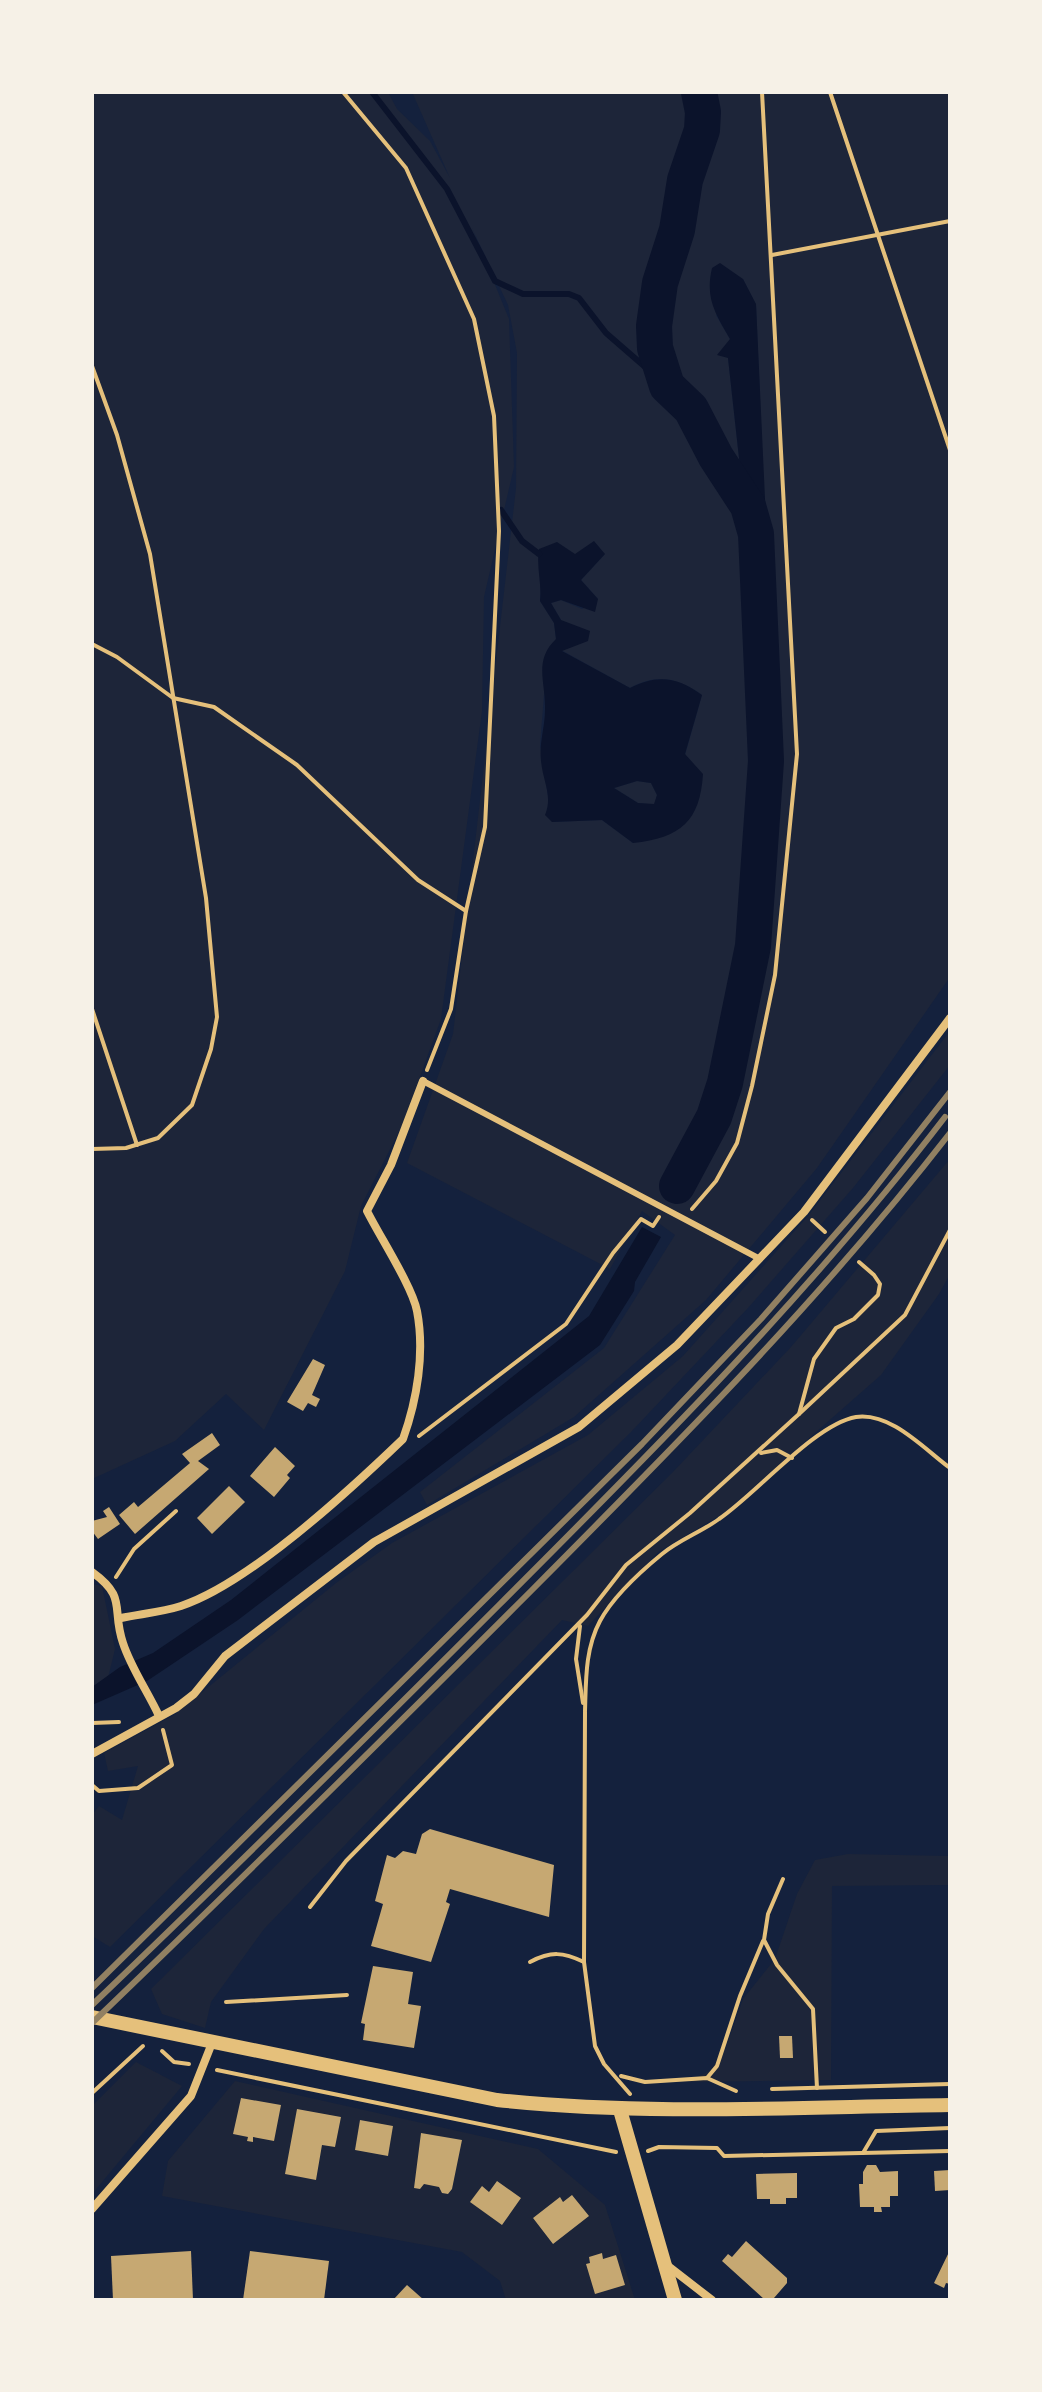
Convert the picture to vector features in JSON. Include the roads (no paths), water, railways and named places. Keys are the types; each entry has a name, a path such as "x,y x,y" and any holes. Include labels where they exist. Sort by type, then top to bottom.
{"street":[{"path":"92,1754 194,1694 225,1656 374,1542 579,1427 677,1345 804,1212 950,1018"},
{"path":"121,1618 181,1606 228,1582 263,1559 403,1439 414,1410 419,1373 417,1310 367,1211 391,1165 423,1081"},
{"path":"92,1572 110,1585 121,1618 123,1643 159,1716"},
{"path":"92,2017 497,2100 620,2110 950,2105"},
{"path":"92,2209 191,2096 212,2043"},
{"path":"620,2110 675,2300"},
{"path":"664,2263 712,2300"}],"lane":[{"path":"423,1081 760,1259"}],"waterway":[{"path":"372,92 447,189 495,281 523,294 569,294 579,298 606,333 667,386"},
{"path":"677,1186 714,1117 725,1083 753,946 766,761 756,534 748,506 716,457 691,409 667,386 655,348 654,326 660,283 677,230 685,180 702,130 703,112 699,92"},
{"path":"501,510 522,541 539,554"}],"railway":[{"path":"92,1988 642,1444 761,1319 867,1198 950,1092"},
{"path":"92,2005 347,1757 673,1429 786,1308 945,1117"},
{"path":"92,2023 422,1700 694,1425 851,1253 950,1133"}]}
